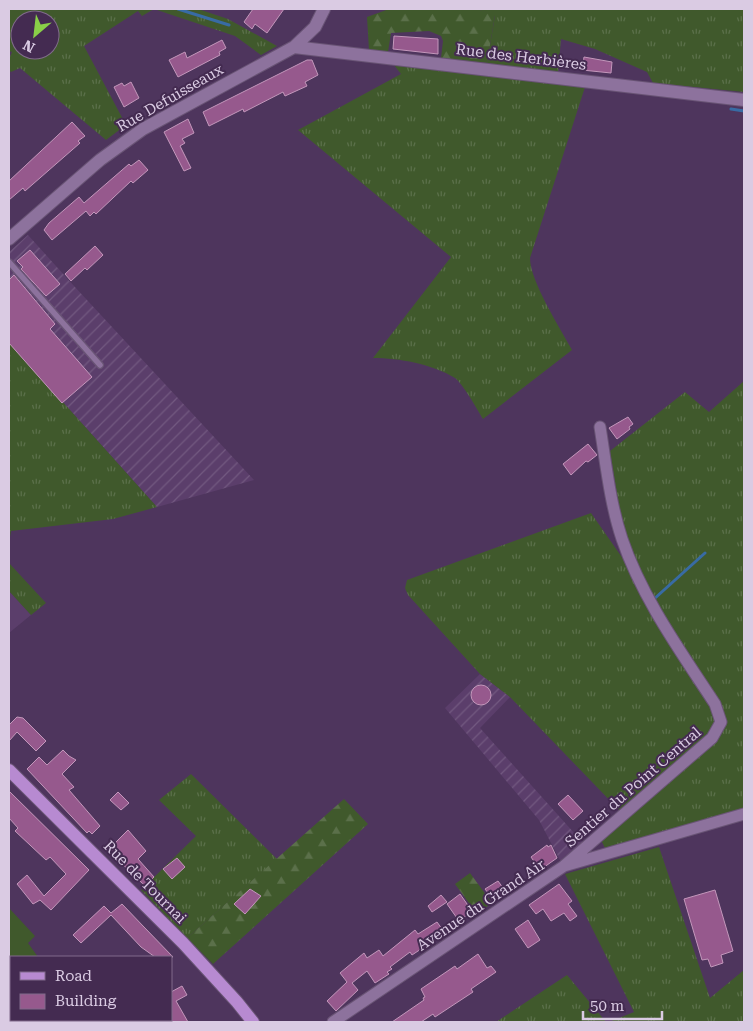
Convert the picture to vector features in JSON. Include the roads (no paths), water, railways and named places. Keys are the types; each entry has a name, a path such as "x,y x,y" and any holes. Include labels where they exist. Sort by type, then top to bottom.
{"main road":[{"name":"Rue de Tournai","path":"9,770 183,943 253,1022"}],"street":[{"name":"Rue Defuisseaux","path":"9,239 100,160 143,129 294,47 315,27 324,9"},
{"name":"Rue des Herbières","path":"294,47 744,100"},
{"name":"Sentier du Point Central","path":"564,866 712,738 721,722 715,704 651,602 631,562 617,518 600,427"},
{"name":"Avenue du Grand Air","path":"334,1022 564,866 744,814"}],"lane":[{"path":"9,262 100,365"}],"waterway":[{"path":"178,9 229,25"},
{"path":"731,109 744,111"},
{"path":"654,599 705,553"}]}
